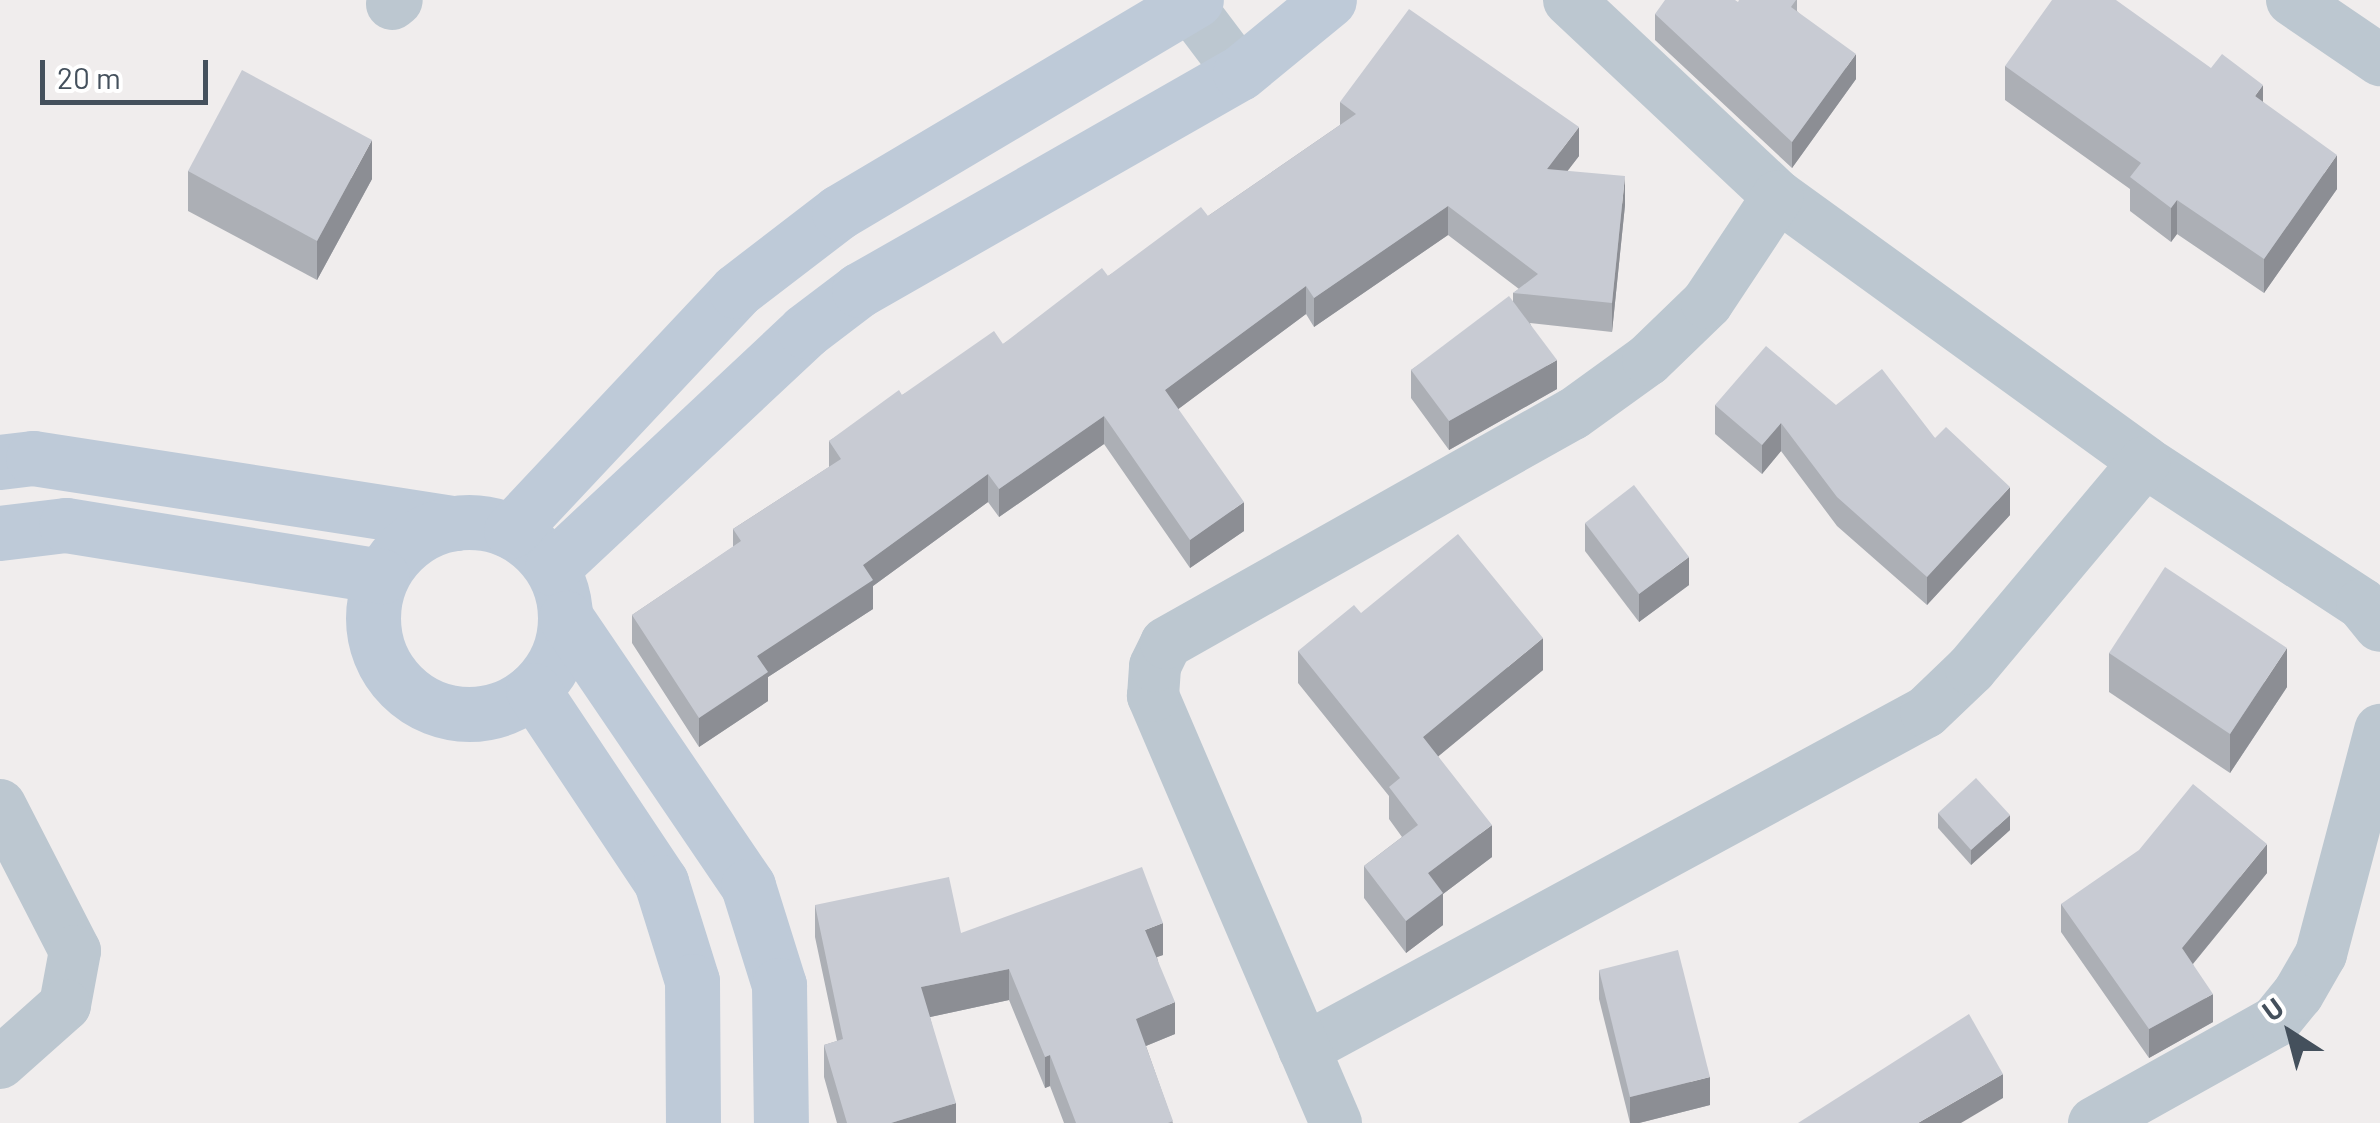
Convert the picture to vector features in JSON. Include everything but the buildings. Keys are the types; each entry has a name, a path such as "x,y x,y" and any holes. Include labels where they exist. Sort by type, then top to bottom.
{"street":[{"path":"455,523 413,541 382,576 373,628 379,654 410,696 459,714 498,709 533,690 562,645 559,593 806,331 859,290 1240,72 1329,0"},
{"path":"1570,0 1778,196 2145,462 2362,604 2380,626"},
{"path":"2292,0 2380,60"},
{"path":"512,531 736,291 839,212 1190,2 1240,72"},
{"path":"1336,1123 1153,696 1155,666 1166,643 1573,414 1648,360 1706,303 1778,196"},
{"path":"0,462 33,458 512,531 559,593 748,886 780,984 780,1123"},
{"path":"1304,1048 1926,712 1971,669 2145,462"},
{"path":"0,533 66,525 382,576"},
{"path":"533,690 661,882 692,980 693,1123"},
{"path":"2094,1123 2275,1022 2298,994 2321,954 2380,730"},
{"path":"0,805 75,951 65,1005 0,1063"}]}
